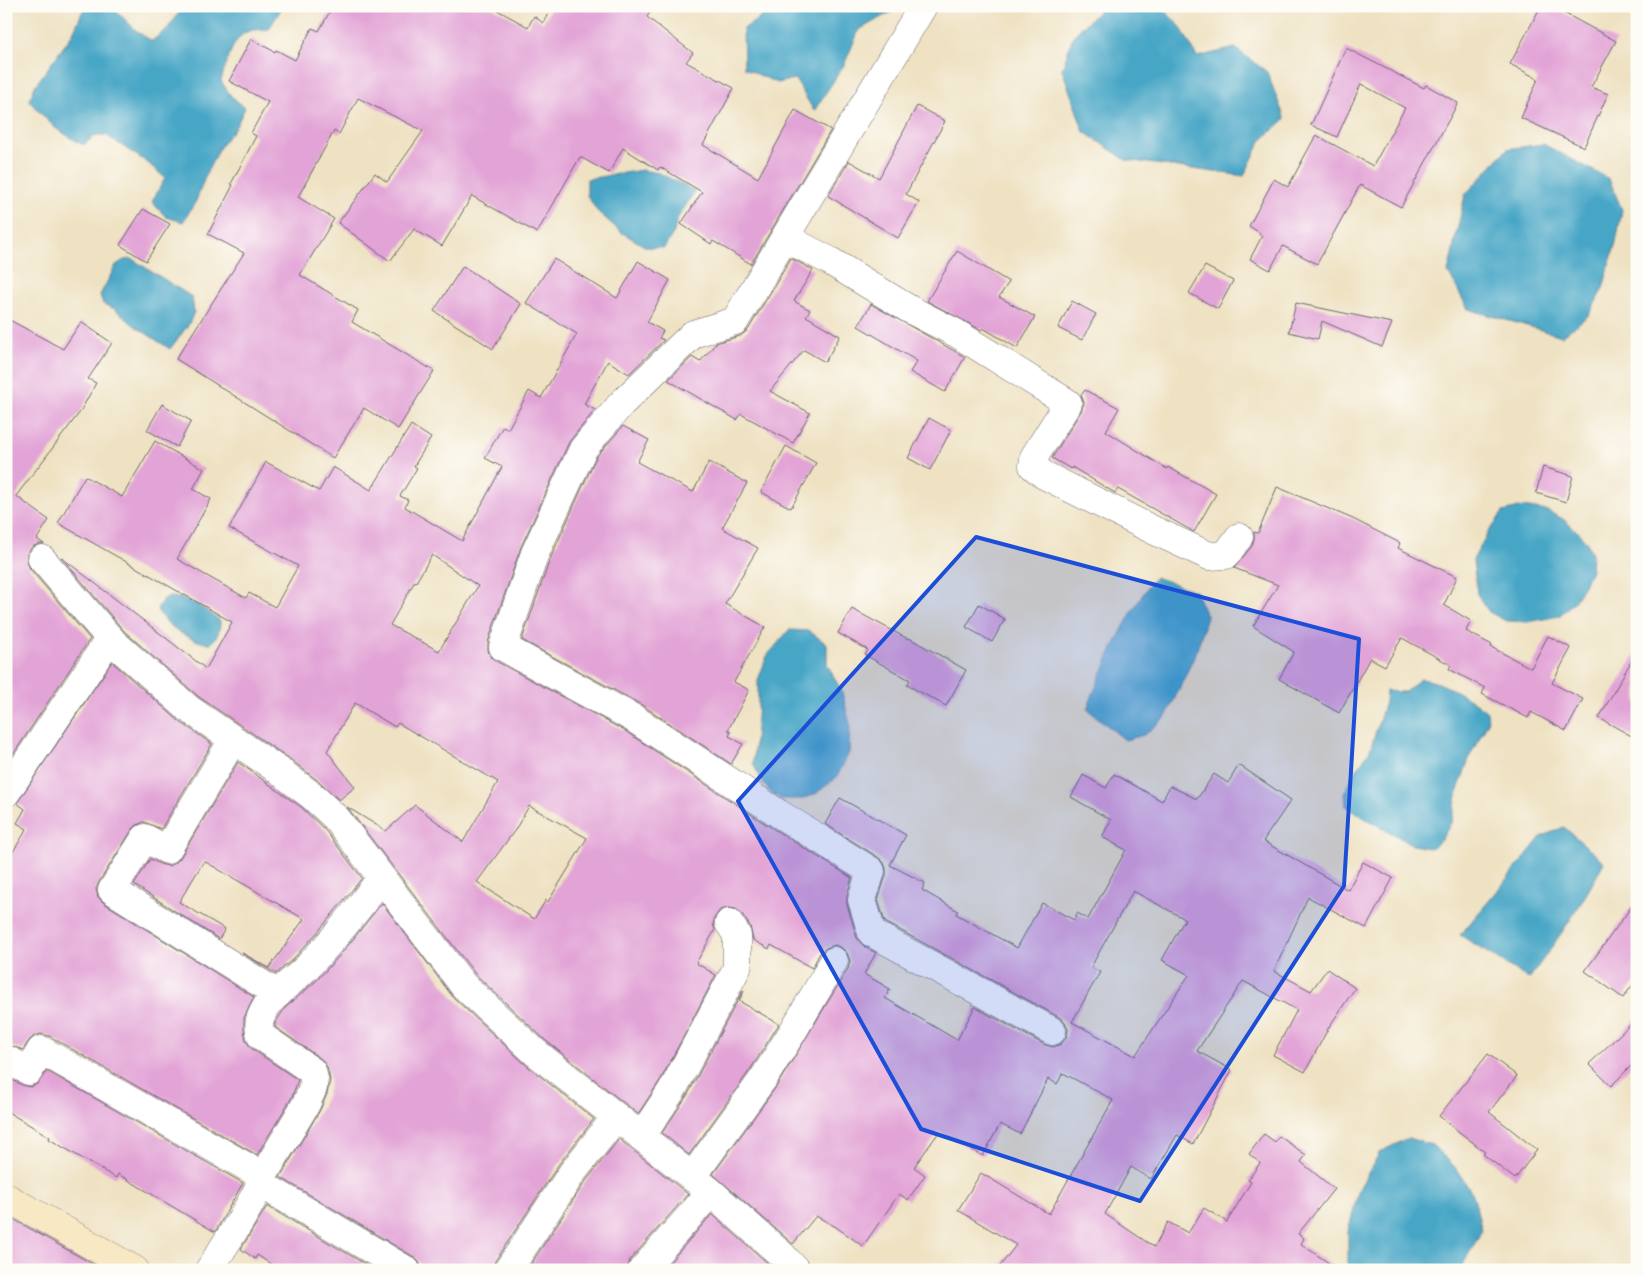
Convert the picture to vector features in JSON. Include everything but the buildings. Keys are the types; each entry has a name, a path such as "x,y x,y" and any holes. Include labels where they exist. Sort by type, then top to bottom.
{"street":[{"path":"923,6 735,321 693,334 621,404 584,449 536,553 503,647 633,718 778,814 871,871 862,900 872,933 1052,1031"},
{"path":"786,238 830,261 909,309 956,333 1068,402 1034,457 1033,466 1044,475 1141,525 1209,556 1226,555 1240,537"},
{"path":"42,559 110,638 189,709 278,770 311,795 337,820 464,986 535,1052 701,1185 783,1256 796,1270"},
{"path":"6,793 110,638"},
{"path":"233,740 167,850 145,838 112,890 278,994"},
{"path":"209,1270 314,1088 312,1071 261,1036 258,1027 260,1018 267,1005 310,965 381,878"},
{"path":"641,1137 674,1087 738,968 737,935 729,923"},
{"path":"642,1270 701,1185 834,961"},
{"path":"6,1059 29,1071 41,1050 262,1180 406,1270"},
{"path":"508,1270 572,1173 616,1117"},
{"path":"6,1197 135,1270"}],"highlighted area":[{"path":"976,537 1359,639 1344,886 1140,1201 921,1129 738,801"}],"water":[{"path":"85,6 111,6 139,33 152,41 168,28 184,6 283,6 269,29 251,30 243,34 230,52 221,81 231,96 245,108 236,126 220,147 207,172 196,201 183,222 166,217 152,202 165,178 148,163 106,135 96,135 83,145 55,128 29,101 35,86 72,35"},
{"path":"769,6 899,6 859,30 844,65 814,111 795,79 777,83 744,68 743,29 763,16"},
{"path":"1104,6 1160,6 1180,26 1197,57 1235,48 1267,72 1285,119 1261,141 1244,176 1126,160 1084,132 1062,69 1073,36"},
{"path":"1543,144 1609,179 1622,210 1616,242 1603,288 1589,315 1562,336 1468,309 1448,272 1465,195 1507,149"},
{"path":"642,170 659,173 695,191 677,219 674,232 664,248 646,247 621,232 597,211 587,195 587,179"},
{"path":"132,259 192,297 194,312 189,324 170,349 135,326 115,309 103,304 100,295 116,265 124,260"},
{"path":"1523,507 1547,511 1563,519 1580,534 1592,553 1591,570 1574,602 1559,616 1528,622 1506,621 1489,612 1477,594 1473,560 1487,534 1503,512"},
{"path":"1155,577 1195,591 1207,617 1196,653 1166,717 1144,735 1125,740 1087,709 1116,641 1134,608"},
{"path":"170,597 184,599 220,621 218,634 210,644 195,640 179,632 166,622 157,609 163,599"},
{"path":"789,630 809,631 827,644 827,664 842,692 850,724 849,753 837,777 817,793 803,799 781,799 771,793 761,780 753,763 758,705 758,680 767,656"},
{"path":"1420,679 1446,686 1465,696 1487,712 1488,722 1470,756 1459,787 1451,823 1441,840 1429,848 1413,845 1346,806 1345,792 1352,777 1370,750 1385,702 1386,691 1405,692"},
{"path":"1564,827 1604,862 1578,907 1529,979 1460,935 1541,837"},
{"path":"1408,1138 1432,1145 1454,1166 1473,1194 1482,1230 1460,1270 1348,1270 1348,1231 1359,1189 1380,1152"}]}
